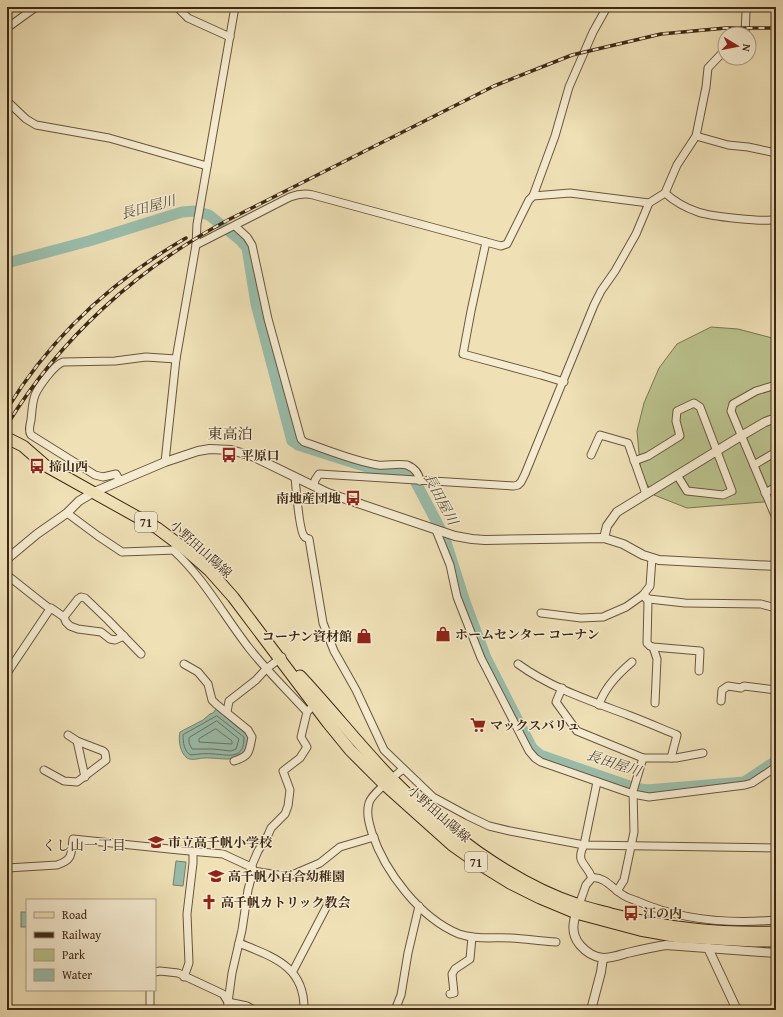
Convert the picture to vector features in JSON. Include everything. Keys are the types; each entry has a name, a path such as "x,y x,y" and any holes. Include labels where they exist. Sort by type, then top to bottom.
{"main road":[{"name":"小野田山陽線","path":"7,438 23,446 46,466 157,528 185,549 214,576 233,597 281,658 318,696 366,752 388,782"},
{"name":"小野田山陽線","path":"281,658 310,708 350,750 433,817 490,860 518,878 577,909 640,930 679,937 776,941"},
{"name":"小野田山陽線","path":"577,909 663,926 692,930 722,932 776,932"}],"street":[{"path":"7,28 36,7"},
{"path":"177,7 188,18 230,37"},
{"path":"165,462 176,359 196,245 198,218 234,7"},
{"path":"196,245 290,197 306,194 501,246 507,244 529,200 533,196 555,136 569,87 593,32 607,7"},
{"path":"745,26 746,12 748,7"},
{"path":"314,486 315,480 319,474 514,486 518,485 526,474 597,298 615,271 636,234 650,203 665,193 677,165 696,136 708,68 717,58"},
{"path":"7,101 26,120 36,125 109,138 208,166"},
{"path":"696,136 728,145 748,147 776,153"},
{"path":"533,196 558,193 650,203"},
{"path":"665,193 682,205 699,213 756,220 776,219"},
{"path":"234,226 247,237 252,245 268,319 301,439 304,442 363,462 379,465 407,465 418,473 417,480"},
{"path":"486,242 463,354 564,382"},
{"path":"120,481 116,474 103,476 95,475 29,433 35,394 57,366 63,362 115,361 146,357 176,359"},
{"path":"776,385 756,391 733,404 731,411 776,518"},
{"path":"634,461 648,456 680,436 676,421 677,411 694,403 700,407 732,491 723,495 687,491 677,475"},
{"path":"604,538 607,526 617,512 717,450 765,422 776,418"},
{"path":"591,455 600,435 628,443 646,494"},
{"path":"7,559 37,534 68,513 79,501 94,492 165,462 198,451 210,449 226,450 252,456 328,493 448,534 472,539 604,538 623,544 652,558 776,566"},
{"path":"754,465 776,452"},
{"path":"295,477 300,523 303,535 305,538 309,539 323,623 334,651 356,690 384,750 433,797 489,826 516,833 584,845 776,848"},
{"path":"765,493 776,487"},
{"path":"68,513 122,552 185,549"},
{"path":"436,530 450,565 457,597 481,658 529,751 535,758 541,762 597,782 633,790 649,797 745,786 776,767"},
{"path":"172,550 187,563 266,669 310,708 302,737 307,747 300,758 283,771 290,790 288,806 285,814 271,828 252,865 253,871 232,973 227,1010"},
{"path":"541,613 581,618 603,618 626,607 643,595 650,586 652,558"},
{"path":"7,576 50,609 7,673"},
{"path":"643,595 649,599 685,603 761,604 776,608"},
{"path":"643,595 648,601 647,642 653,647 700,651 699,671"},
{"path":"64,617 78,599 81,597 85,598 141,654"},
{"path":"51,608 64,617 70,626 78,629 101,632 110,639 115,640 124,636"},
{"path":"653,647 657,659 654,703"},
{"path":"216,704 229,701 281,658"},
{"path":"599,705 601,699 619,672 632,662"},
{"path":"184,664 198,672 208,684 212,700 248,730 252,737 250,751 246,756 234,761"},
{"path":"518,664 531,673 599,705 676,735 671,758"},
{"path":"721,701 722,690 728,686 741,688 744,686 776,690"},
{"path":"562,688 556,702 577,731 642,758 676,758 703,753"},
{"path":"227,712 229,701"},
{"path":"44,770 64,781 77,782 106,760 105,753 77,741 68,735"},
{"path":"77,741 85,777"},
{"path":"617,891 624,880 634,832 633,790 642,758"},
{"path":"403,769 370,800 368,805 369,821 374,837 387,866 418,906 453,931 472,937 510,938 556,942"},
{"path":"592,878 580,858 580,853 584,845 597,782"},
{"path":"7,868 57,865 68,861 70,858 73,839 223,854 249,866 253,871 284,876 292,875 320,863 340,847 374,837"},
{"path":"184,977 189,964 187,914 193,851"},
{"path":"592,878 586,885 572,924 573,932 578,943 588,953 603,958 666,945 776,953"},
{"path":"592,878 602,880 624,896 658,910 691,917 736,921 776,920"},
{"path":"293,971 329,902"},
{"path":"395,1010 401,996 418,906"},
{"path":"450,994 454,993 452,974 455,969 470,959 472,937"},
{"path":"239,943 266,954 293,971 304,998 304,1010"},
{"path":"708,948 737,1010"},
{"path":"592,1010 602,972 603,958"},
{"path":"156,972 178,973 222,994 228,1002 247,1006 254,1010"},
{"path":"150,991 150,1010"}],"green space":[{"path":"711,327 738,329 776,339 776,501 687,508 654,495 641,475 637,431 644,403 659,368 677,344"}],"water":[{"path":"216,709 248,736 248,742 244,753 240,757 229,759 187,758 180,746 180,732 203,720"},
{"path":"176,861 186,862 183,886 173,885"},
{"path":"21,912 26,912 26,927 21,927"}],"waterway":[{"name":"長田屋川","path":"7,263 89,241 182,212 195,211 209,215 240,240 247,248 256,304 292,441 298,445 370,468 407,470 413,477 444,536 465,602 486,658 532,748 540,755 635,788 647,790 744,782 776,761"}],"railway":[{"path":"7,425 28,393 51,363 76,335 104,308 132,283 163,260 228,220 494,86 572,55 661,34 726,28 776,28"},
{"path":"7,409 43,358 86,312 133,272 186,238"}],"place":[{"name":"平原口","path":"229,455"},
{"name":"揥山西","path":"37,466"},
{"name":"南地産団地","path":"353,498"},
{"name":"ホームセンター コーナン","path":"443,634"},
{"name":"コーナン資材館","path":"364,636"},
{"name":"マックスバリュ","path":"478,725"},
{"name":"市立高千帆小学校","path":"156,842"},
{"name":"高千帆小百合幼稚園","path":"216,876"},
{"name":"高千帆カトリック教会","path":"209,902"},
{"name":"江の内","path":"631,913"}],"district":[{"name":"東高泊","path":"230,433"},
{"name":"くし山一丁目","path":"84,845"}]}
